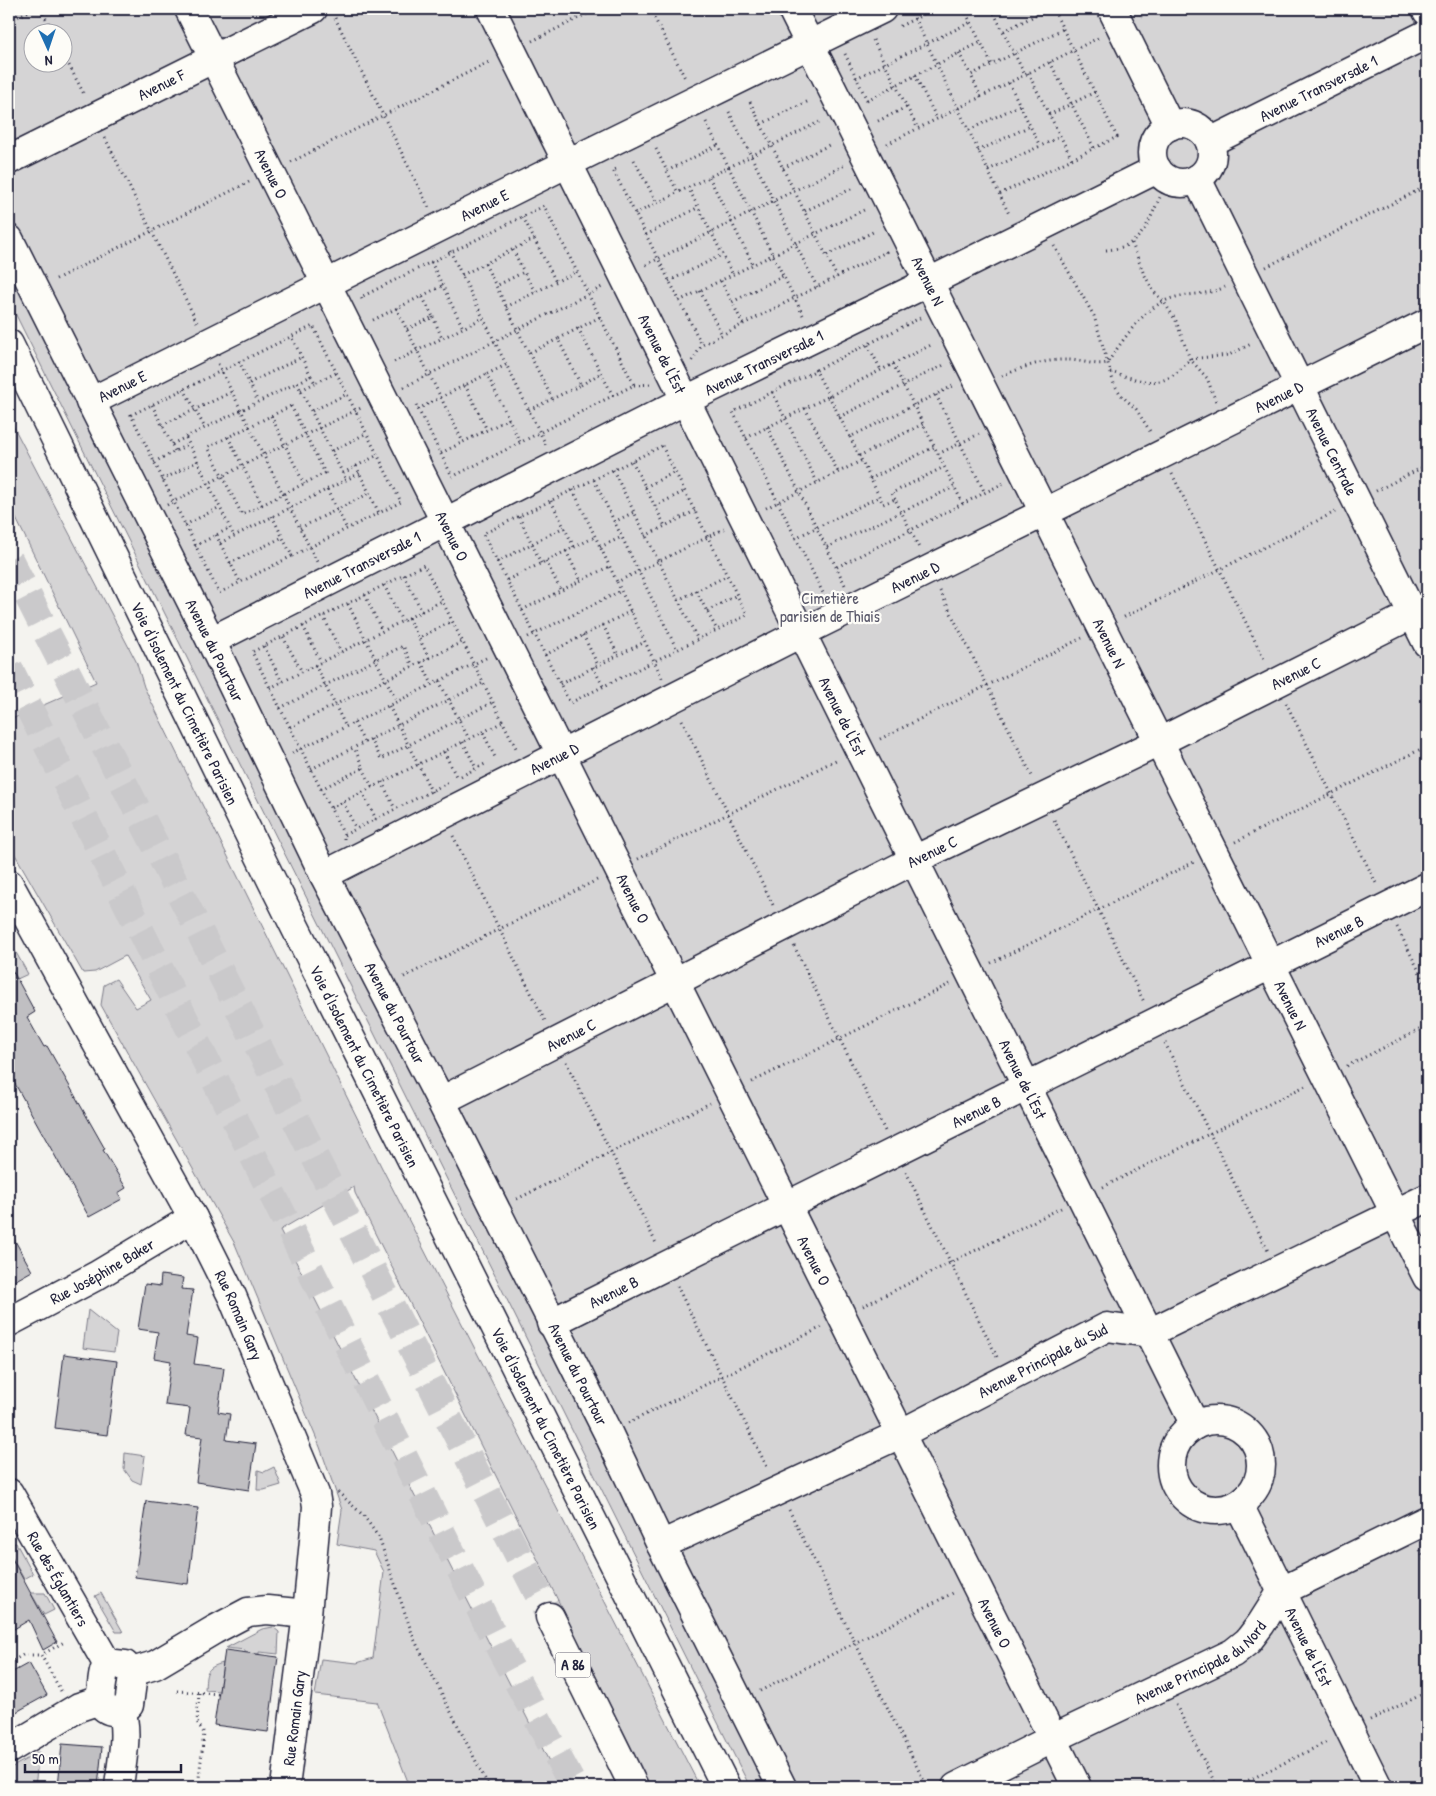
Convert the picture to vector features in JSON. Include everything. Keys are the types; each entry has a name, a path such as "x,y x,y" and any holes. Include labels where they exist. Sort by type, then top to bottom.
{"main road":[{"name":"Avenue O","path":"188,9 326,284 394,392 445,523 1077,1787"},
{"name":"Avenue F","path":"9,160 313,9"},
{"name":"Avenue de l'Est","path":"491,9 1195,1424"},
{"name":"Avenue N","path":"792,9 929,282 964,383 1044,512 1427,1277"},
{"name":"Avenue E","path":"90,402 568,163 701,111 810,44 890,18"},
{"path":"1116,18 1170,126"},
{"name":"Avenue Transversale 1","path":"1210,142 1427,34"},
{"path":"1189,124 1205,134 1210,142 1212,159 1209,168 1197,179 1188,182 1179,183 1163,174 1153,154 1156,140 1170,126 1189,124"},
{"name":"Avenue Transversale 1","path":"211,641 686,400 1032,231 1163,174"},
{"name":"Avenue Centrale","path":"1197,179 1356,501 1420,610 1427,643"},
{"name":"Avenue du Pourtour","path":"9,239 211,641 324,875 441,1101 608,1433 661,1545 782,1787"},
{"name":"Avenue D","path":"324,875 802,633 929,558 1044,512 1427,322"},
{"name":"Voie d'Isolement du Cimetière Parisien","path":"9,344 276,890 726,1787"},
{"name":"Avenue C","path":"441,1101 914,860 1159,742 1420,610"},
{"name":"Rue Romain Gary","path":"9,884 193,1218 232,1296 315,1494 317,1506 307,1614 285,1787"},
{"name":"Avenue B","path":"551,1323 1427,887"},
{"path":"1150,1333 1427,1198"},
{"name":"Rue Joséphine Baker","path":"9,1322 96,1276 193,1218"},
{"name":"Avenue Principale du Sud","path":"661,1545 900,1434 1107,1327 1150,1333"},
{"path":"1210,1420 1225,1420 1240,1426 1251,1436 1259,1449 1262,1464 1260,1479 1252,1493 1239,1504 1227,1509 1212,1510 1204,1508 1185,1498 1176,1487 1171,1473 1171,1459 1175,1445 1184,1433 1195,1424 1210,1420"},
{"name":"Rue des Églantiers","path":"9,1493 120,1668"},
{"name":"Avenue de l'Est","path":"1239,1504 1378,1787"},
{"path":"1282,1591 1427,1520"},
{"name":"Avenue Principale du Nord","path":"956,1787 1233,1653 1248,1641 1282,1591"},
{"path":"119,1787 124,1723 111,1706 104,1670 156,1664 248,1612 267,1610 307,1614"},
{"name":"A 86","path":"550,1617 634,1787"},
{"path":"9,1750 79,1707 111,1706"}],"path":[{"path":"9,21 34,9"},
{"path":"41,9 48,22"},
{"path":"34,290 597,9"},
{"path":"650,9 794,298 815,370 883,504 895,499"},
{"path":"910,9 1000,194 1032,231 1058,255 1094,316 1110,372 1118,390 1136,410 1162,454 1427,987"},
{"path":"890,18 915,19 935,9"},
{"path":"964,9 992,65"},
{"path":"994,9 1015,54 1072,159"},
{"path":"1004,31 1048,9"},
{"path":"1000,194 1117,137 1053,9"},
{"path":"147,515 263,455 394,392 1074,50 1116,18 1156,9"},
{"path":"856,78 971,22"},
{"path":"971,75 1063,29"},
{"path":"866,44 881,36"},
{"path":"873,40 918,129"},
{"path":"867,100 981,42"},
{"path":"852,51 844,54 870,107"},
{"path":"960,52 981,97"},
{"path":"1050,62 1094,148"},
{"path":"72,72 309,547 348,604 397,702"},
{"path":"915,75 937,119"},
{"path":"1009,83 1040,146"},
{"path":"1049,115 1095,92"},
{"path":"805,93 812,108"},
{"path":"743,105 758,98"},
{"path":"762,124 809,100"},
{"path":"750,102 837,277"},
{"path":"878,121 907,106"},
{"path":"969,130 1020,106"},
{"path":"722,115 736,108"},
{"path":"701,111 714,119"},
{"path":"699,127 701,111"},
{"path":"729,112 816,287"},
{"path":"874,114 881,129"},
{"path":"816,115 823,129"},
{"path":"635,214 819,122"},
{"path":"978,151 1030,126"},
{"path":"846,174 885,136"},
{"path":"988,170 1060,136"},
{"path":"827,137 834,152"},
{"path":"648,152 664,144"},
{"path":"783,168 831,144"},
{"path":"667,171 718,145"},
{"path":"656,149 678,193"},
{"path":"838,159 865,155"},
{"path":"627,163 641,156"},
{"path":"634,160 657,203"},
{"path":"620,166 613,170 702,345 886,252 882,245"},
{"path":"1106,250 1116,249 1132,243 1140,236 1163,174"},
{"path":"709,177 753,265"},
{"path":"849,181 856,195"},
{"path":"850,437 936,394 964,383 1042,362 1082,360 1100,364 1107,362 1136,324 1157,305 1175,297 1215,292 1427,186"},
{"path":"688,187 733,275"},
{"path":"804,211 853,188"},
{"path":"860,202 868,217"},
{"path":"365,304 361,297 544,206 634,385 452,476 414,401"},
{"path":"646,235 699,207"},
{"path":"679,301 864,210"},
{"path":"523,217 556,282"},
{"path":"871,224 878,238"},
{"path":"827,256 875,231"},
{"path":"462,275 534,239"},
{"path":"1132,243 1143,272 1154,292 1164,302 1176,321 1190,358 1207,378 1224,423"},
{"path":"513,250 535,292"},
{"path":"669,281 723,255"},
{"path":"431,262 463,328"},
{"path":"485,264 552,398"},
{"path":"506,307 577,271"},
{"path":"496,286 524,272"},
{"path":"732,302 783,276"},
{"path":"721,280 743,324"},
{"path":"373,320 442,286"},
{"path":"700,291 722,334"},
{"path":"422,296 442,338"},
{"path":"396,308 463,442"},
{"path":"369,312 377,328"},
{"path":"406,330 433,317"},
{"path":"530,353 600,317"},
{"path":"398,370 394,362 483,318"},
{"path":"832,594 825,598 733,412 920,318"},
{"path":"313,326 401,502 219,593 131,415 291,336 313,326"},
{"path":"578,328 613,396"},
{"path":"1110,372 1149,383 1167,380 1178,373 1190,358 1228,356 1242,350 1272,331"},
{"path":"930,335 938,350"},
{"path":"291,336 315,383"},
{"path":"558,339 581,384"},
{"path":"746,438 934,344"},
{"path":"868,345 881,370"},
{"path":"249,383 302,357"},
{"path":"941,357 948,371"},
{"path":"239,361 258,402"},
{"path":"893,364 963,504"},
{"path":"839,417 945,364"},
{"path":"418,409 506,365"},
{"path":"301,390 336,373"},
{"path":"528,410 601,373"},
{"path":"487,374 520,442"},
{"path":"172,444 311,376"},
{"path":"394,392 402,378"},
{"path":"298,383 346,480"},
{"path":"465,385 487,430"},
{"path":"184,388 205,428"},
{"path":"162,425 232,392"},
{"path":"394,392 410,394"},
{"path":"772,392 817,482"},
{"path":"312,411 347,394"},
{"path":"936,394 985,493"},
{"path":"152,405 175,451"},
{"path":"291,406 325,473 242,515 208,447 249,427 291,406"},
{"path":"805,408 838,472"},
{"path":"271,416 304,484"},
{"path":"441,453 509,419"},
{"path":"859,456 923,424"},
{"path":"976,425 984,442"},
{"path":"766,428 847,588 840,591"},
{"path":"332,451 367,433"},
{"path":"938,454 980,433"},
{"path":"228,437 262,505"},
{"path":"186,438 234,536"},
{"path":"154,462 189,444"},
{"path":"662,446 747,615 570,703 483,534 632,461 662,446"},
{"path":"870,478 934,447"},
{"path":"342,473 378,455"},
{"path":"617,582 861,460"},
{"path":"632,461 665,526"},
{"path":"162,480 198,462"},
{"path":"560,464 672,699 1008,1378"},
{"path":"382,988 1427,465"},
{"path":"356,466 379,513"},
{"path":"944,467 892,493 921,552 929,558 987,686 1278,1271"},
{"path":"613,470 698,640"},
{"path":"645,487 675,472"},
{"path":"220,543 360,473"},
{"path":"1001,475 1009,490"},
{"path":"594,480 677,650"},
{"path":"837,568 1005,483"},
{"path":"826,547 954,487"},
{"path":"327,490 347,529"},
{"path":"655,506 684,491"},
{"path":"300,528 370,493"},
{"path":"795,538 879,496"},
{"path":"551,500 574,547"},
{"path":"184,525 220,507"},
{"path":"645,536 695,511"},
{"path":"614,522 634,512"},
{"path":"272,516 292,556"},
{"path":"519,517 541,563"},
{"path":"497,562 564,527"},
{"path":"195,546 230,528"},
{"path":"216,536 240,582"},
{"path":"507,580 595,536"},
{"path":"230,563 283,537"},
{"path":"600,547 622,537"},
{"path":"566,551 581,581"},
{"path":"546,561 561,591"},
{"path":"502,755 344,835 252,652 424,565 516,748 509,752"},
{"path":"522,610 610,566"},
{"path":"404,575 422,612"},
{"path":"678,600 727,576"},
{"path":"384,585 402,621"},
{"path":"270,764 621,591"},
{"path":"696,591 717,630"},
{"path":"365,595 382,631"},
{"path":"707,611 737,595"},
{"path":"270,688 442,601"},
{"path":"545,655 631,611"},
{"path":"323,616 341,652"},
{"path":"408,618 430,658"},
{"path":"419,638 452,621"},
{"path":"603,625 618,655"},
{"path":"303,626 321,662"},
{"path":"584,635 598,665"},
{"path":"283,637 302,672"},
{"path":"290,727 462,642"},
{"path":"560,684 645,642"},
{"path":"264,646 282,682"},
{"path":"280,708 402,646 413,666"},
{"path":"421,662 432,684"},
{"path":"315,665 346,727"},
{"path":"593,667 603,686"},
{"path":"439,681 469,739"},
{"path":"311,769 483,683"},
{"path":"370,739 381,759 493,702"},
{"path":"331,808 503,722"},
{"path":"354,723 364,742"},
{"path":"483,732 496,759"},
{"path":"463,742 476,768"},
{"path":"354,747 372,787"},
{"path":"444,752 457,778"},
{"path":"321,789 363,768"},
{"path":"382,782 395,809"},
{"path":"362,792 376,819"},
{"path":"343,802 356,829"},
{"path":"608,1433 1427,1026"},
{"path":"315,1494 340,1492 364,1516 379,1538 414,1639 488,1787"},
{"path":"740,1702 975,1582"},
{"path":"9,1663 23,1655 41,1654 72,1638"},
{"path":"41,1654 62,1693"},
{"path":"1166,1684 1217,1787"},
{"path":"177,1691 219,1694"},
{"path":"199,1693 196,1722 204,1733 200,1778"}],"green space":[{"name":"Cimetière parisien de Thiais","path":"9,9 1427,9 1427,1787 750,1787 9,301"},
{"path":"9,418 136,661 144,687 381,1166 700,1787 651,1787 355,1193 354,1187 280,1230 562,1787 410,1787 377,1702 315,1695 321,1659 357,1663 373,1658 384,1572 374,1551 337,1544 342,1510 320,1447 235,1244 101,1005 104,985 116,979 136,1008 151,1000 125,956 95,972 83,973 9,844 9,708 14,718 96,682 9,504"},
{"path":"9,940 28,974 17,979 9,967"},
{"path":"88,1310 117,1333 114,1352 83,1348"},
{"path":"125,1453 145,1456 141,1484 132,1480 124,1469"},
{"path":"274,1467 281,1485 257,1490 258,1470 264,1472"},
{"path":"16,1543 33,1574 24,1579 9,1553 9,1544"},
{"path":"31,1593 45,1593 54,1610 44,1615"},
{"path":"101,1593 123,1632 116,1632 95,1596"},
{"path":"273,1627 279,1632 278,1654 245,1653 245,1650 226,1648 262,1629"},
{"path":"223,1663 219,1691 205,1690 206,1679 210,1669"},
{"path":"39,1752 35,1787 9,1787 9,1769"}],"building":[{"path":"9,964 35,1012 27,1017 44,1047 47,1046 105,1149 103,1150 126,1188 118,1193 122,1199 89,1217 9,1073"},
{"path":"9,1230 32,1271 9,1284"},
{"path":"161,1275 183,1278 181,1289 193,1290 186,1336 198,1338 194,1364 224,1368 218,1412 230,1414 226,1440 256,1444 249,1490 196,1482 202,1437 186,1435 190,1408 165,1405 171,1361 154,1358 158,1332 138,1329 145,1284 160,1286"},
{"path":"64,1354 117,1361 107,1435 55,1428"},
{"path":"146,1501 198,1508 188,1584 135,1577"},
{"path":"9,1553 57,1642 43,1650 29,1620 9,1632"},
{"path":"225,1650 278,1657 268,1732 214,1725"},
{"path":"29,1663 47,1695 9,1716 9,1674"},
{"path":"62,1744 102,1747 98,1787 58,1787"}],"tunnel":[{"path":"9,559 550,1617"},
{"path":"9,668 498,1645 574,1787"}]}
